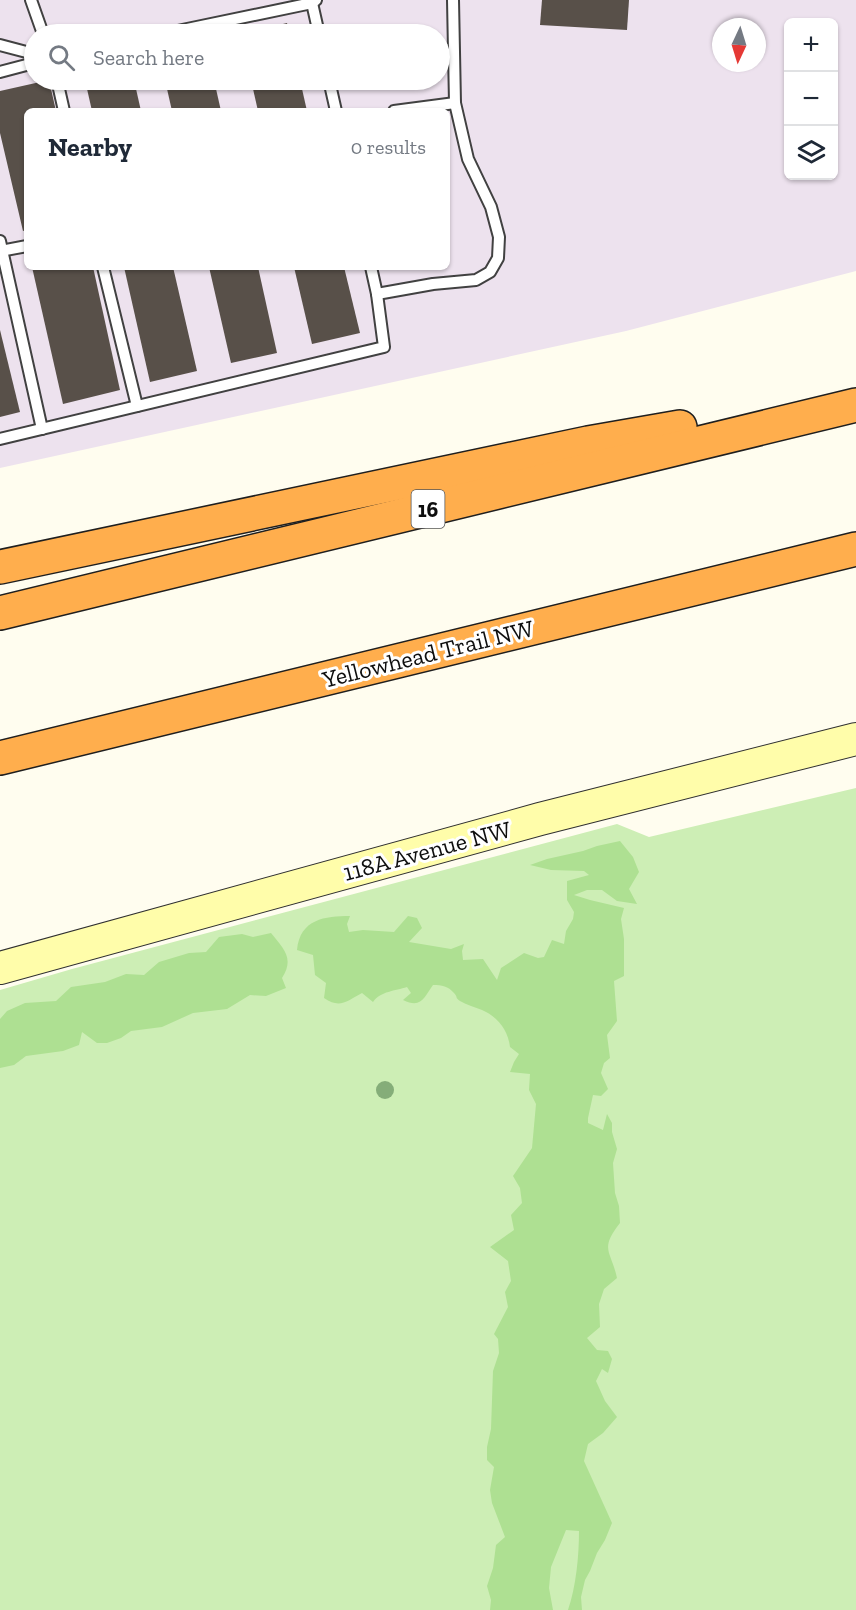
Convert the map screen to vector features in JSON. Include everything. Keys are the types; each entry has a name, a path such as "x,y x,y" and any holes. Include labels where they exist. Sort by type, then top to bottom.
{"highway":[{"path":"0,567 588,443 856,395"},
{"name":"16","path":"0,613 856,405"},
{"name":"Yellowhead Trail NW","path":"0,759 856,549"},
{"path":"0,770 111,731"}],"street":[{"name":"118A Avenue NW","path":"0,968 540,819 856,739"}],"lane":[{"path":"31,0 39,24"},
{"path":"377,294 433,284 476,280 490,272 498,258 500,237 491,207 468,159 455,103 453,0"},
{"path":"209,24 314,1 317,24"},
{"path":"0,45 24,51"},
{"path":"0,72 24,66"},
{"path":"59,90 63,108"},
{"path":"331,90 335,108"},
{"path":"417,108 455,103"},
{"path":"24,246 1,248 42,429"},
{"path":"104,270 137,406"},
{"path":"0,438 384,347 377,294 371,270"}],"shaded area":[{"path":"0,0 856,0 856,271 626,331 0,468"}],"green space":[{"path":"856,788 856,1610 0,1610 0,990 617,824 649,837"},
{"path":"620,841 633,857 639,872 629,889 637,904 617,901 602,890 587,890 574,895 624,908 621,919 624,939 624,976 614,981 617,1021 607,1035 610,1058 604,1063 601,1073 608,1089 601,1096 593,1095 588,1118 588,1123 603,1130 607,1114 612,1123 617,1149 613,1163 620,1223 610,1239 608,1250 617,1278 604,1289 599,1304 600,1327 587,1338 597,1350 608,1351 612,1359 608,1373 602,1369 596,1381 605,1401 617,1417 603,1433 588,1444 584,1461 612,1523 585,1580 581,1597 582,1610 568,1610 576,1571 579,1531 566,1530 551,1567 549,1588 553,1610 490,1610 491,1600 487,1586 493,1568 496,1545 505,1537 492,1503 490,1490 494,1467 487,1460 491,1429 493,1371 499,1353 498,1339 494,1334 508,1307 505,1292 511,1281 508,1261 490,1247 514,1230 511,1215 522,1203 520,1188 513,1176 532,1148 536,1104 529,1090 530,1074 510,1072 519,1054 510,1047 507,1035 497,1020 488,1013 460,1001 447,987 433,985 422,1000 414,1003 403,1000 411,993 407,987 384,993 373,1002 362,993 343,1003 335,1003 324,998 326,983 315,975 313,955 297,950 303,932 315,921 350,916 347,924 349,932 363,930 394,932 408,916 417,918 422,928 409,942 451,949 464,944 463,960 483,959 497,980 501,968 524,953 538,958 544,957 552,940 564,944 566,931 574,912 567,900 567,881 589,875 584,871 551,870 530,865"},
{"path":"271,933 286,954 286,971 282,978 286,988 266,996 250,995 227,1009 193,1013 162,1027 131,1031 107,1043 97,1043 82,1032 79,1045 63,1051 26,1056 14,1065 0,1068 0,1019 7,1011 25,1003 56,1001 71,987 105,982 126,974 144,975 159,962 189,953 206,952 219,937 242,934 253,937"}],"building":[{"path":"542,0 629,0 627,30 540,25"},
{"path":"24,86 24,90 51,90 55,108 24,108 23,231 0,133 0,91"},
{"path":"87,90 136,90 140,108 91,108"},
{"path":"167,90 216,90 220,108 171,108"},
{"path":"253,90 302,90 306,108 257,108"},
{"path":"33,270 94,270 120,390 63,404"},
{"path":"125,270 174,270 197,371 150,382"},
{"path":"210,270 259,270 277,353 231,363"},
{"path":"295,270 345,270 360,333 312,344"},
{"path":"0,330 20,412 0,417"}]}
